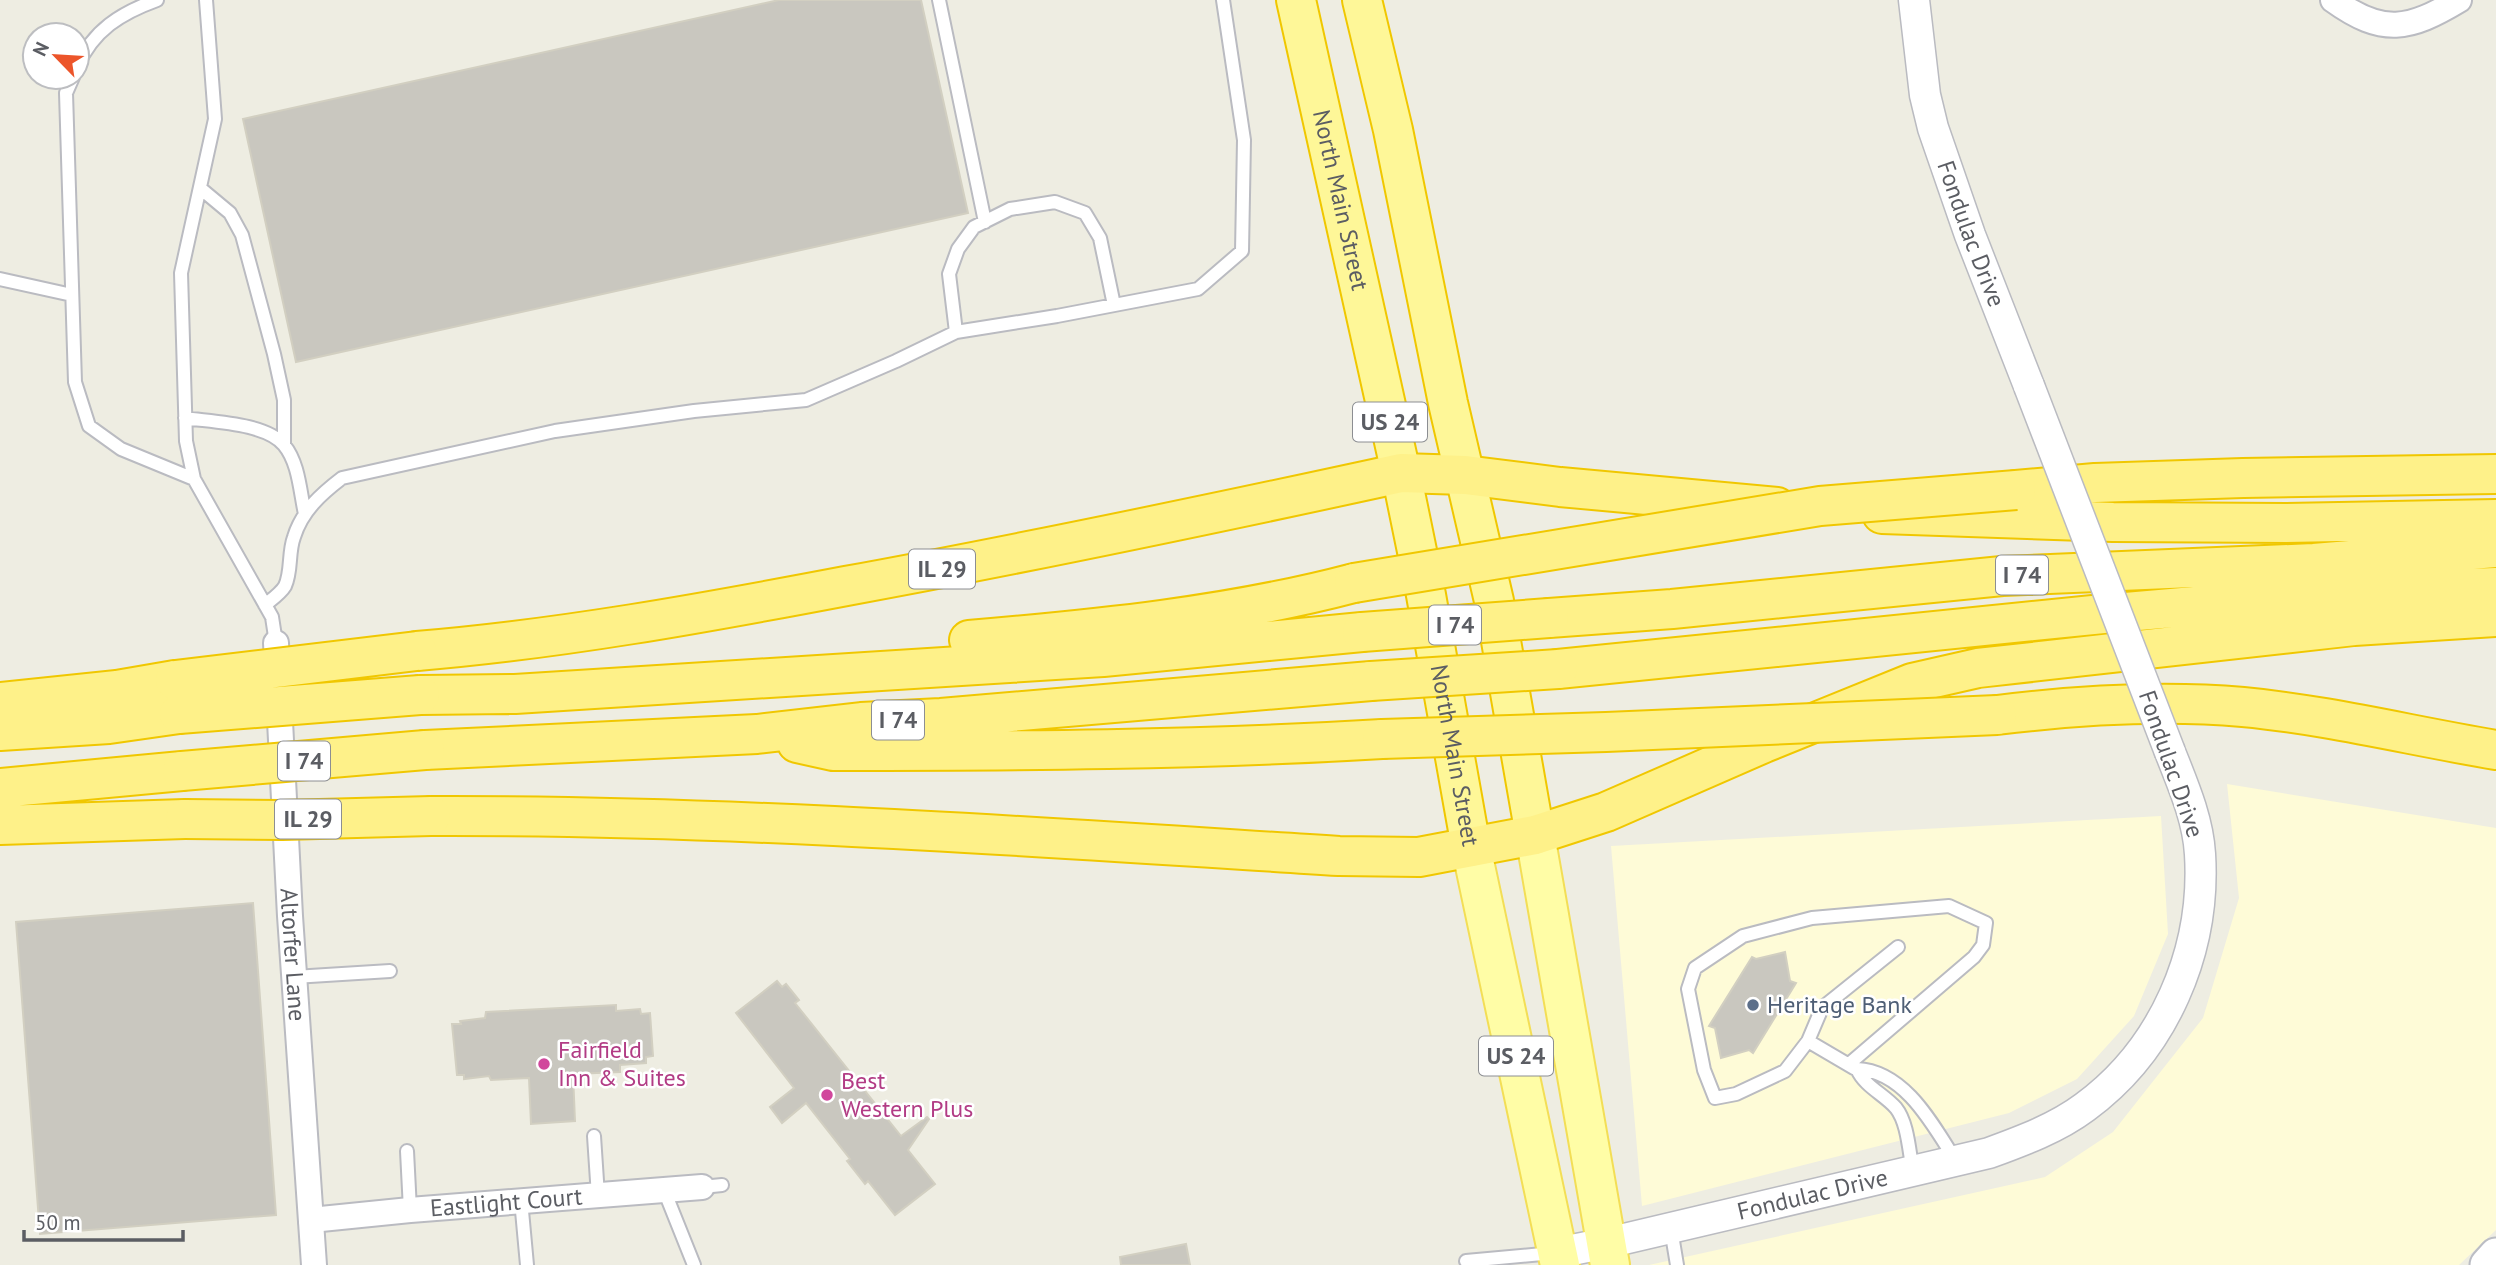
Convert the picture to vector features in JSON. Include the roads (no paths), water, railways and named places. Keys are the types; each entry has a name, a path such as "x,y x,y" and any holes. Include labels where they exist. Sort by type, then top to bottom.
{"highway":[{"name":"North Main Street","path":"1296,0 1401,473 1426,595 1471,847"},
{"name":"US 24","path":"1362,0 1393,130 1503,648 1535,835"},
{"name":"IL 29","path":"0,702 117,690 177,697 417,651 503,644 721,610 949,567 1401,473 1465,475"},
{"path":"515,694 859,650 1119,624 1301,596 1354,583 1820,506 2095,483 2496,474"},
{"path":"1465,475 1733,503 1910,516 2113,522 2286,523 2496,519"},
{"name":"I 74","path":"0,731 110,724 177,697 515,694 1103,657 1362,632 1672,609 2002,576 2314,563 2496,548"},
{"name":"I 74","path":"0,788 425,750 757,734 861,722 941,718 1371,681 1558,669 2316,595 2496,587"},
{"path":"1471,847 1535,835 1606,812 1764,743 1912,683 1938,676 1978,668 2278,633 2496,617"},
{"path":"757,734 833,751 1188,748 1997,715 2106,705 2221,706 2339,721 2496,750"},
{"name":"IL 29","path":"0,825 186,819 556,815 750,822 1339,856 1419,857 1471,847"}],"main road":[{"name":"US 24","path":"1535,835 1609,1254"},
{"name":"North Main Street","path":"1471,847 1559,1259"},
{"path":"2487,1265 2496,1255"}],"street":[{"name":"Fondulac Drive","path":"1559,1259 1609,1254 1671,1228 1989,1153 2031,1137 2086,1107 2118,1079 2146,1044 2173,1000 2186,970 2194,938 2200,855 2190,805 1970,235 1933,128 1925,95 1914,0"},
{"path":"2333,0 2369,21 2398,26 2425,19 2459,0"},
{"name":"Altorfer Lane","path":"276,643 294,976 314,1265"},
{"name":"Eastlight Court","path":"311,1220 521,1200 712,1186"}],"lane":[{"path":"91,43 115,18 157,0"},
{"path":"206,0 215,119 181,273 186,441 194,479 272,617 276,643"},
{"path":"939,0 985,222"},
{"path":"265,606 284,588 293,539 305,513 342,478 555,431 694,411 806,400 956,332 1198,289 1242,251 1244,140 1223,0"},
{"path":"67,91 75,382 89,426 121,449 194,479"},
{"path":"200,188 230,213 242,235 281,389 284,445 295,466 305,513"},
{"path":"956,332 949,274 958,249 974,227 1010,209 1055,202 1084,214 1100,239 1114,305"},
{"path":"0,279 72,295"},
{"path":"186,418 242,426 268,433 284,445"},
{"path":"1853,1067 1973,957 1983,945 1986,923 1949,906 1812,918 1743,936 1695,968 1688,989 1704,1070 1715,1098 1736,1094 1785,1071 1808,1041 1822,1007 1898,947"},
{"path":"294,976 390,971"},
{"path":"1808,1041 1853,1067 1870,1070 1895,1081 1930,1119 1956,1161"},
{"path":"1853,1067 1861,1078 1897,1109 1905,1129 1913,1172"},
{"path":"594,1136 598,1196"},
{"path":"407,1151 410,1210"},
{"path":"664,1190 694,1265"},
{"path":"521,1200 527,1265"},
{"path":"1671,1228 1677,1265"},
{"path":"1466,1261 1559,1259"}],"place":[{"name":"Heritage Bank","path":"1753,1005"},
{"name":"Fairfield Inn & Suites","path":"544,1064"},
{"name":"Best Western Plus","path":"827,1095"}]}
